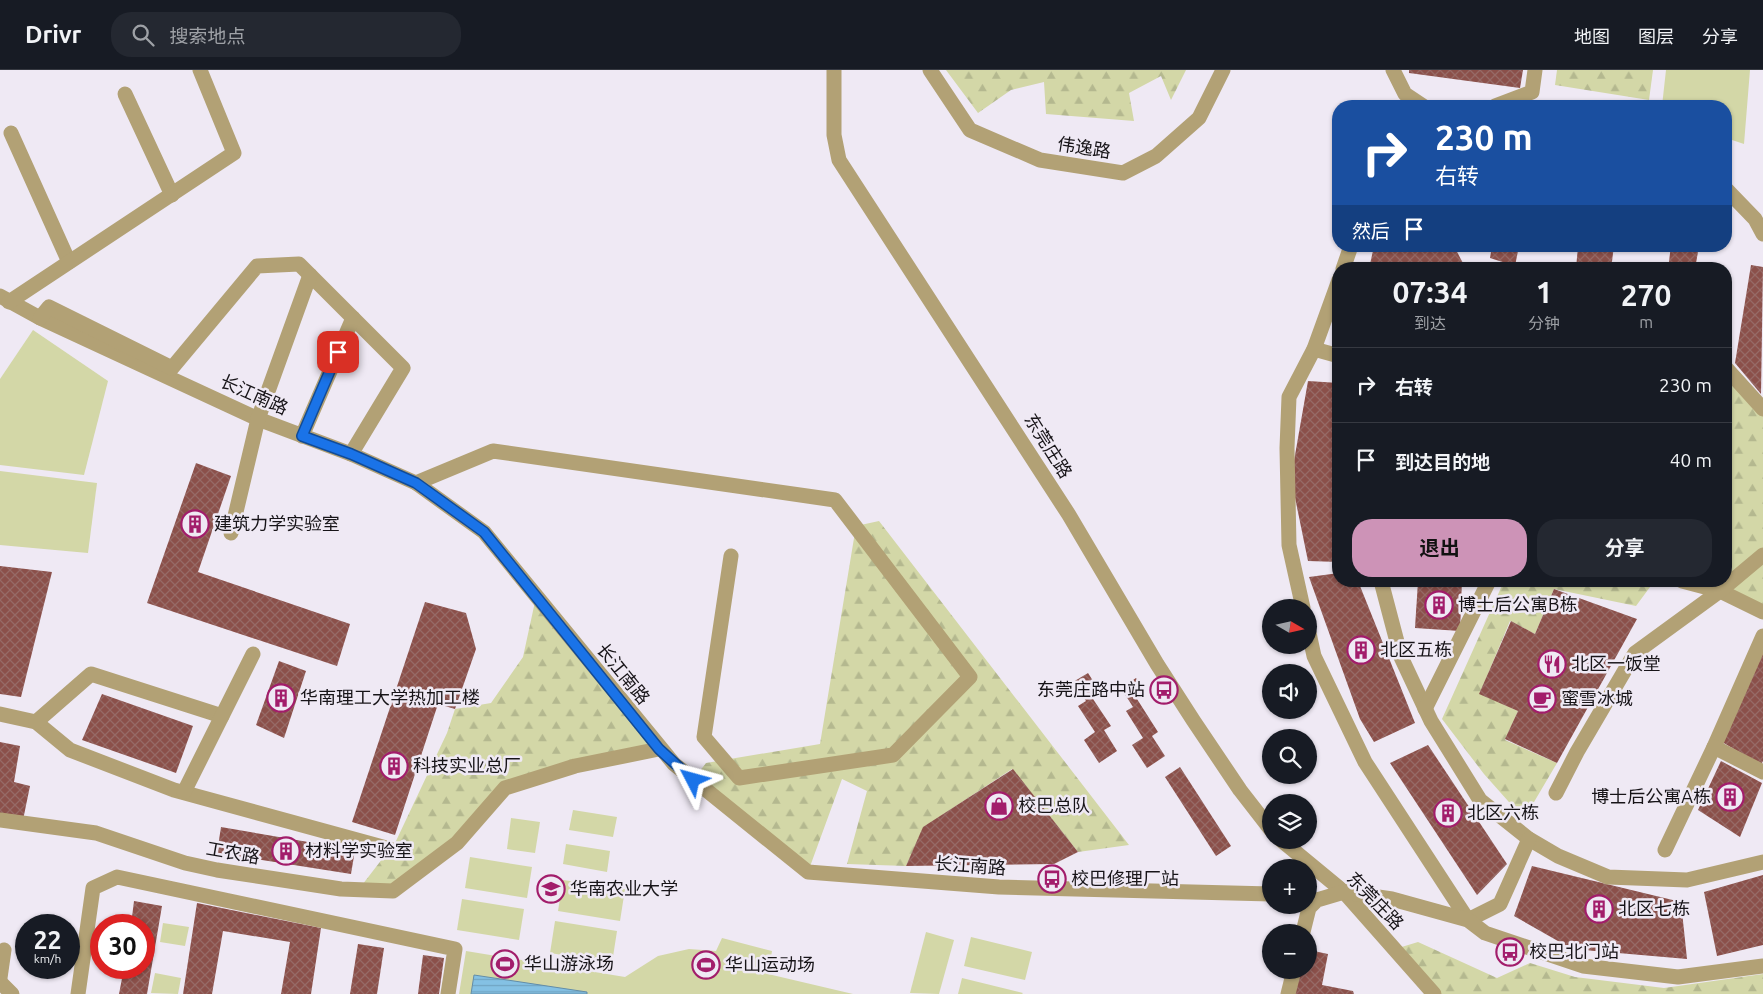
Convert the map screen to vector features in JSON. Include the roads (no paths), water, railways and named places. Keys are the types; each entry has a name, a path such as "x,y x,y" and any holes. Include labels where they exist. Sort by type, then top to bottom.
{"street":[{"path":"5,299 70,262 234,154 200,70"},
{"name":"东莞庄路","path":"834,70 834,135 838,160 1069,515 1172,688 1240,790 1262,818"},
{"name":"伟逸路","path":"930,70 970,130 1040,160 1123,173 1156,156 1199,118 1224,70"},
{"path":"1393,70 1404,94 1414,100"},
{"path":"1511,100 1532,92 1535,70"},
{"path":"125,94 172,195"},
{"path":"11,133 70,262"},
{"path":"1732,195 1754,219 1763,234"},
{"path":"40,318 49,307 172,368 257,266 299,264 403,368 351,454"},
{"path":"232,533 258,419 310,275"},
{"name":"长江南路","path":"5,299 40,318 258,419 351,454 416,483 484,532 659,749 674,764 808,872 999,887 1262,894"},
{"path":"1301,599 1289,545 1288,405 1289,397 1314,349 1332,299"},
{"path":"302,436 353,318"},
{"path":"1314,349 1332,354"},
{"path":"1732,375 1763,409"},
{"path":"416,483 493,451 835,500 970,677 893,754 739,778 704,737 731,556"},
{"path":"1732,581 1763,555"},
{"path":"1383,587 1402,657 1425,709 1480,800 1529,839 1558,856 1608,878 1687,880 1763,862"},
{"path":"1425,709 1486,587"},
{"path":"1705,587 1720,591 1763,612"},
{"path":"1556,793 1577,752 1635,653 1725,587"},
{"path":"1665,850 1714,747 1763,636"},
{"path":"184,792 253,654"},
{"path":"1314,654 1365,762 1468,920 1485,933 1583,966 1678,977 1763,966"},
{"path":"36,722 91,674 222,716"},
{"path":"0,714 36,722 70,750 184,792 390,849"},
{"path":"1714,747 1763,772"},
{"name":"工农路","path":"0,820 96,833 185,863 218,870 341,889 393,891 457,844 505,788 575,766 659,749"},
{"path":"1317,894 1344,892 1392,899 1468,920 1500,904 1529,839"},
{"name":"东莞庄路","path":"1292,849 1344,892 1434,994"},
{"path":"78,994 94,888 117,877 454,949 448,994"},
{"path":"1305,924 1309,908 1317,900 1344,892"},
{"path":"4,950 0,980 12,994"},
{"path":"1288,994 1292,979"}],"water":[{"path":"474,975 587,992 587,994 471,994"}],"place":[{"name":"建筑力学实验室","path":"195,524"},
{"name":"博士后公寓B栋","path":"1439,605"},
{"name":"北区五栋","path":"1361,650"},
{"name":"北区一饭堂","path":"1552,664"},
{"name":"东莞庄路中站","path":"1164,690"},
{"name":"华南理工大学热加工楼","path":"281,698"},
{"name":"蜜雪冰城","path":"1542,699"},
{"name":"科技实业总厂","path":"394,766"},
{"name":"博士后公寓A栋","path":"1730,797"},
{"name":"校巴总队","path":"999,806"},
{"name":"北区六栋","path":"1448,813"},
{"name":"材料学实验室","path":"286,851"},
{"name":"校巴修理厂站","path":"1052,879"},
{"name":"华南农业大学","path":"551,889"},
{"name":"北区七栋","path":"1599,909"},
{"name":"校巴北门站","path":"1510,952"},
{"name":"华山游泳场","path":"505,964"},
{"name":"华山运动场","path":"706,965"}]}
